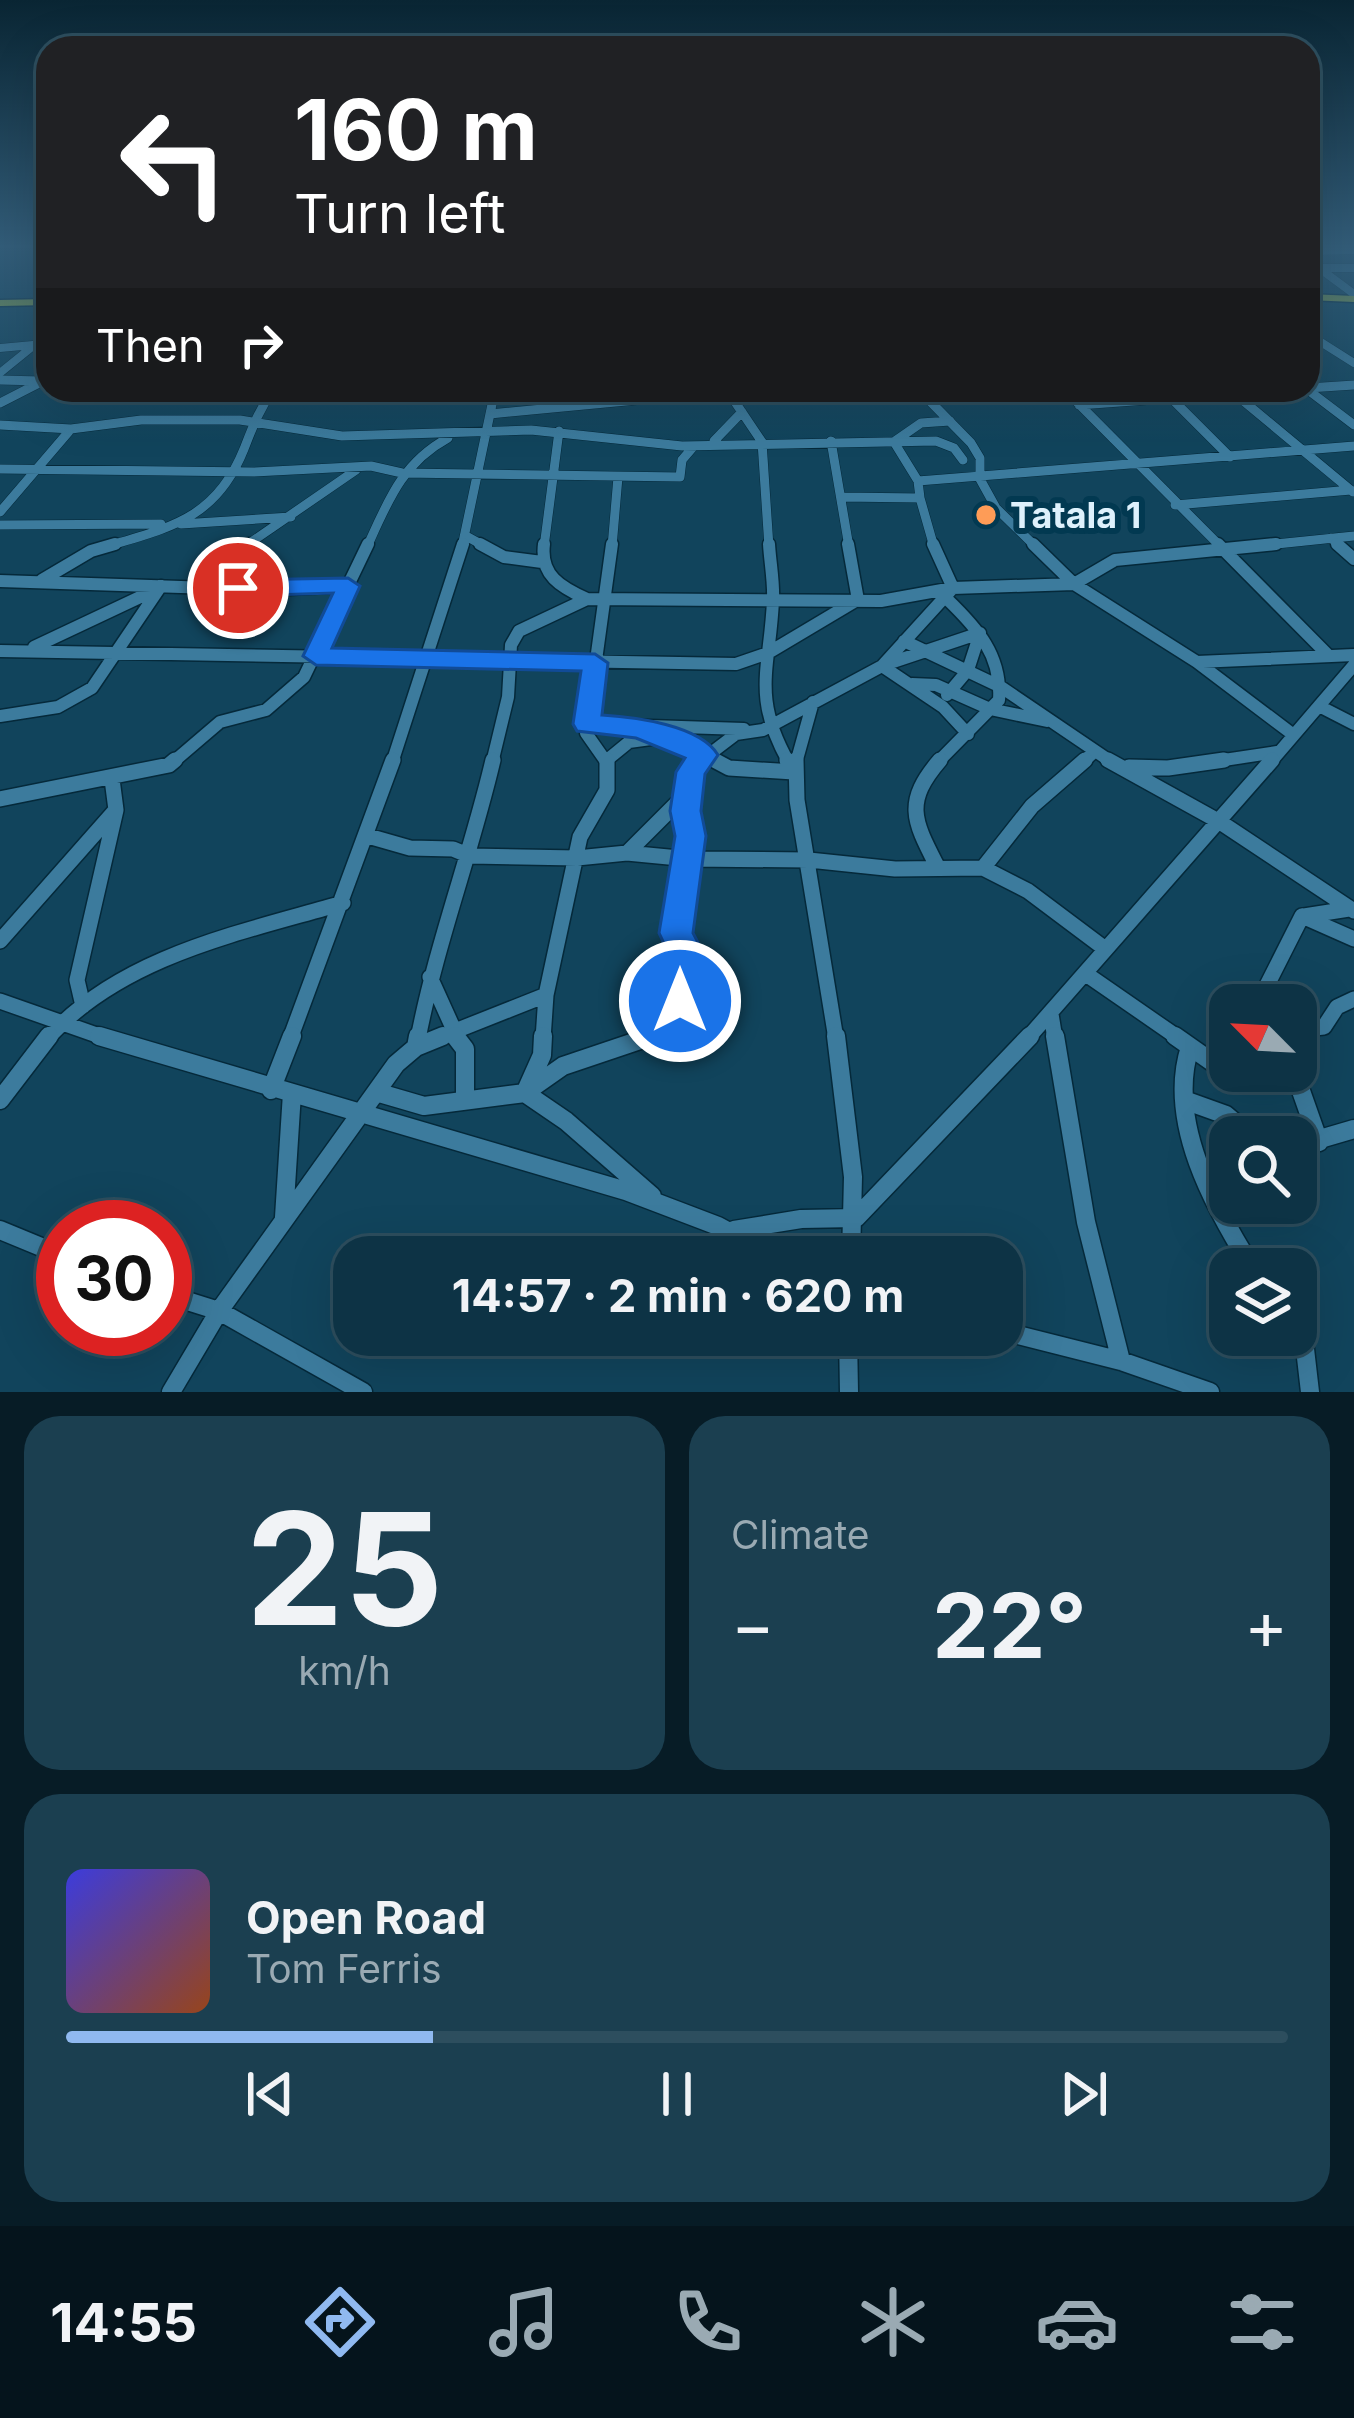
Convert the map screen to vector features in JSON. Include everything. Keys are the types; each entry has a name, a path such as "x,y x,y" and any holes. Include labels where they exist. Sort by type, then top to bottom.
{"street":[{"path":"1320,342 1354,363"},
{"path":"0,348 34,345"},
{"path":"0,377 34,345"},
{"path":"13,363 15,380"},
{"path":"0,377 36,381"},
{"path":"0,400 36,385"},
{"path":"1320,387 1354,385"},
{"path":"1320,398 1354,425"},
{"path":"42,580 91,551 180,524 211,505 265,402"},
{"path":"271,1090 368,836 466,536 491,402"},
{"path":"490,414 614,402"},
{"path":"735,402 762,442 773,599 762,674 767,727 794,772"},
{"path":"931,402 971,443 980,458 980,479 996,508 1074,584 1197,662 1291,733"},
{"path":"1076,402 1327,654"},
{"path":"1078,405 1125,402"},
{"path":"1175,402 1230,457"},
{"path":"1244,402 1352,492"},
{"path":"712,442 742,412"},
{"path":"0,425 71,429 141,420 252,420 342,436 559,431 688,447 712,442 744,446 936,441 954,448 963,460"},
{"path":"894,442 920,423 950,421"},
{"path":"0,512 71,429"},
{"path":"559,431 542,562 564,589 587,598 898,599 1074,584 1114,560 1354,536"},
{"path":"0,799 169,765 220,722 266,710 304,677 403,473 432,436"},
{"path":"422,452 454,436"},
{"path":"831,441 858,600"},
{"path":"894,442 918,481 926,529 950,593 993,648 1001,687 991,710 936,763 914,796 913,813 938,868"},
{"path":"954,448 971,443"},
{"path":"918,481 1354,446"},
{"path":"0,469 371,466 403,473 480,476 680,477 688,447"},
{"path":"933,480 963,460 980,458"},
{"path":"208,586 242,549 357,469"},
{"path":"607,760 586,739 607,598 618,477"},
{"path":"1175,505 1352,492"},
{"path":"841,497 920,498"},
{"path":"0,525 180,524 291,517"},
{"path":"466,536 504,557 542,562"},
{"path":"1331,538 1354,559"},
{"path":"0,581 268,590 348,586"},
{"path":"28,651 82,625 116,616 161,586"},
{"path":"0,716 58,707 92,688 161,586"},
{"path":"882,666 950,593"},
{"path":"416,1047 430,977 470,856 508,697 512,645 520,631 587,598"},
{"path":"0,651 736,664 768,653 858,600"},
{"path":"376,1092 424,1106 525,1093 563,1066 668,1030 680,1001 684,950 676,933 680,884 689,860 688,792 691,772 704,755 736,734 767,727 882,666 980,633"},
{"path":"943,707 949,691 968,670 980,633"},
{"path":"904,641 1001,687 1094,752 1220,823 1353,909"},
{"path":"1197,662 1354,655"},
{"path":"736,664 762,674"},
{"path":"734,1230 856,1218 1051,1015 1103,948 1220,823 1291,733 1354,665"},
{"path":"882,666 943,707 968,734"},
{"path":"912,684 949,691 991,710 1054,723"},
{"path":"814,700 799,736 796,810 809,860 838,1053 856,1218 854,1236"},
{"path":"1318,706 1354,724"},
{"path":"587,724 767,727"},
{"path":"628,740 668,739 691,727"},
{"path":"641,728 730,768 794,772"},
{"path":"525,1093 542,1055 546,995 580,837 607,790 612,748 641,728"},
{"path":"983,868 1032,806 1094,752"},
{"path":"1122,767 1168,768 1277,752"},
{"path":"83,1006 77,980 116,810 112,779"},
{"path":"627,854 688,792"},
{"path":"0,941 116,810"},
{"path":"368,836 410,848 453,849 470,856 627,854 983,868 1028,891 1103,948"},
{"path":"0,1100 62,1022 128,977 188,951 343,902"},
{"path":"1303,916 1353,909"},
{"path":"1303,916 1354,939"},
{"path":"1268,984 1303,916"},
{"path":"1086,974 1209,1058"},
{"path":"430,977 452,1032 465,1049 465,1100"},
{"path":"171,1392 219,1311 362,1110 416,1047 546,995"},
{"path":"1317,1028 1324,1027 1337,1007 1354,999"},
{"path":"0,1001 210,1075 362,1110 657,1201 743,1236"},
{"path":"1051,1015 1086,1222 1121,1361"},
{"path":"1190,1047 1181,1075 1185,1116 1220,1216 1240,1248"},
{"path":"1301,1092 1319,1142 1354,1129"},
{"path":"283,1222 292,1093"},
{"path":"525,1093 566,1121 657,1201"},
{"path":"1187,1101 1227,1116"},
{"path":"0,1230 36,1245"},
{"path":"192,1302 219,1311 363,1392"},
{"path":"1023,1336 1121,1361 1210,1392"},
{"path":"848,1356 849,1392"},
{"path":"1306,1356 1310,1392"}],"place":[{"name":"Tatala 1","path":"986,515"}],"route":[{"path":"238,588 348,586 316,656 595,663 587,724 641,728 662,740 675,738 704,755 691,772 685,811 691,836 676,933 684,950 680,1001"}]}
